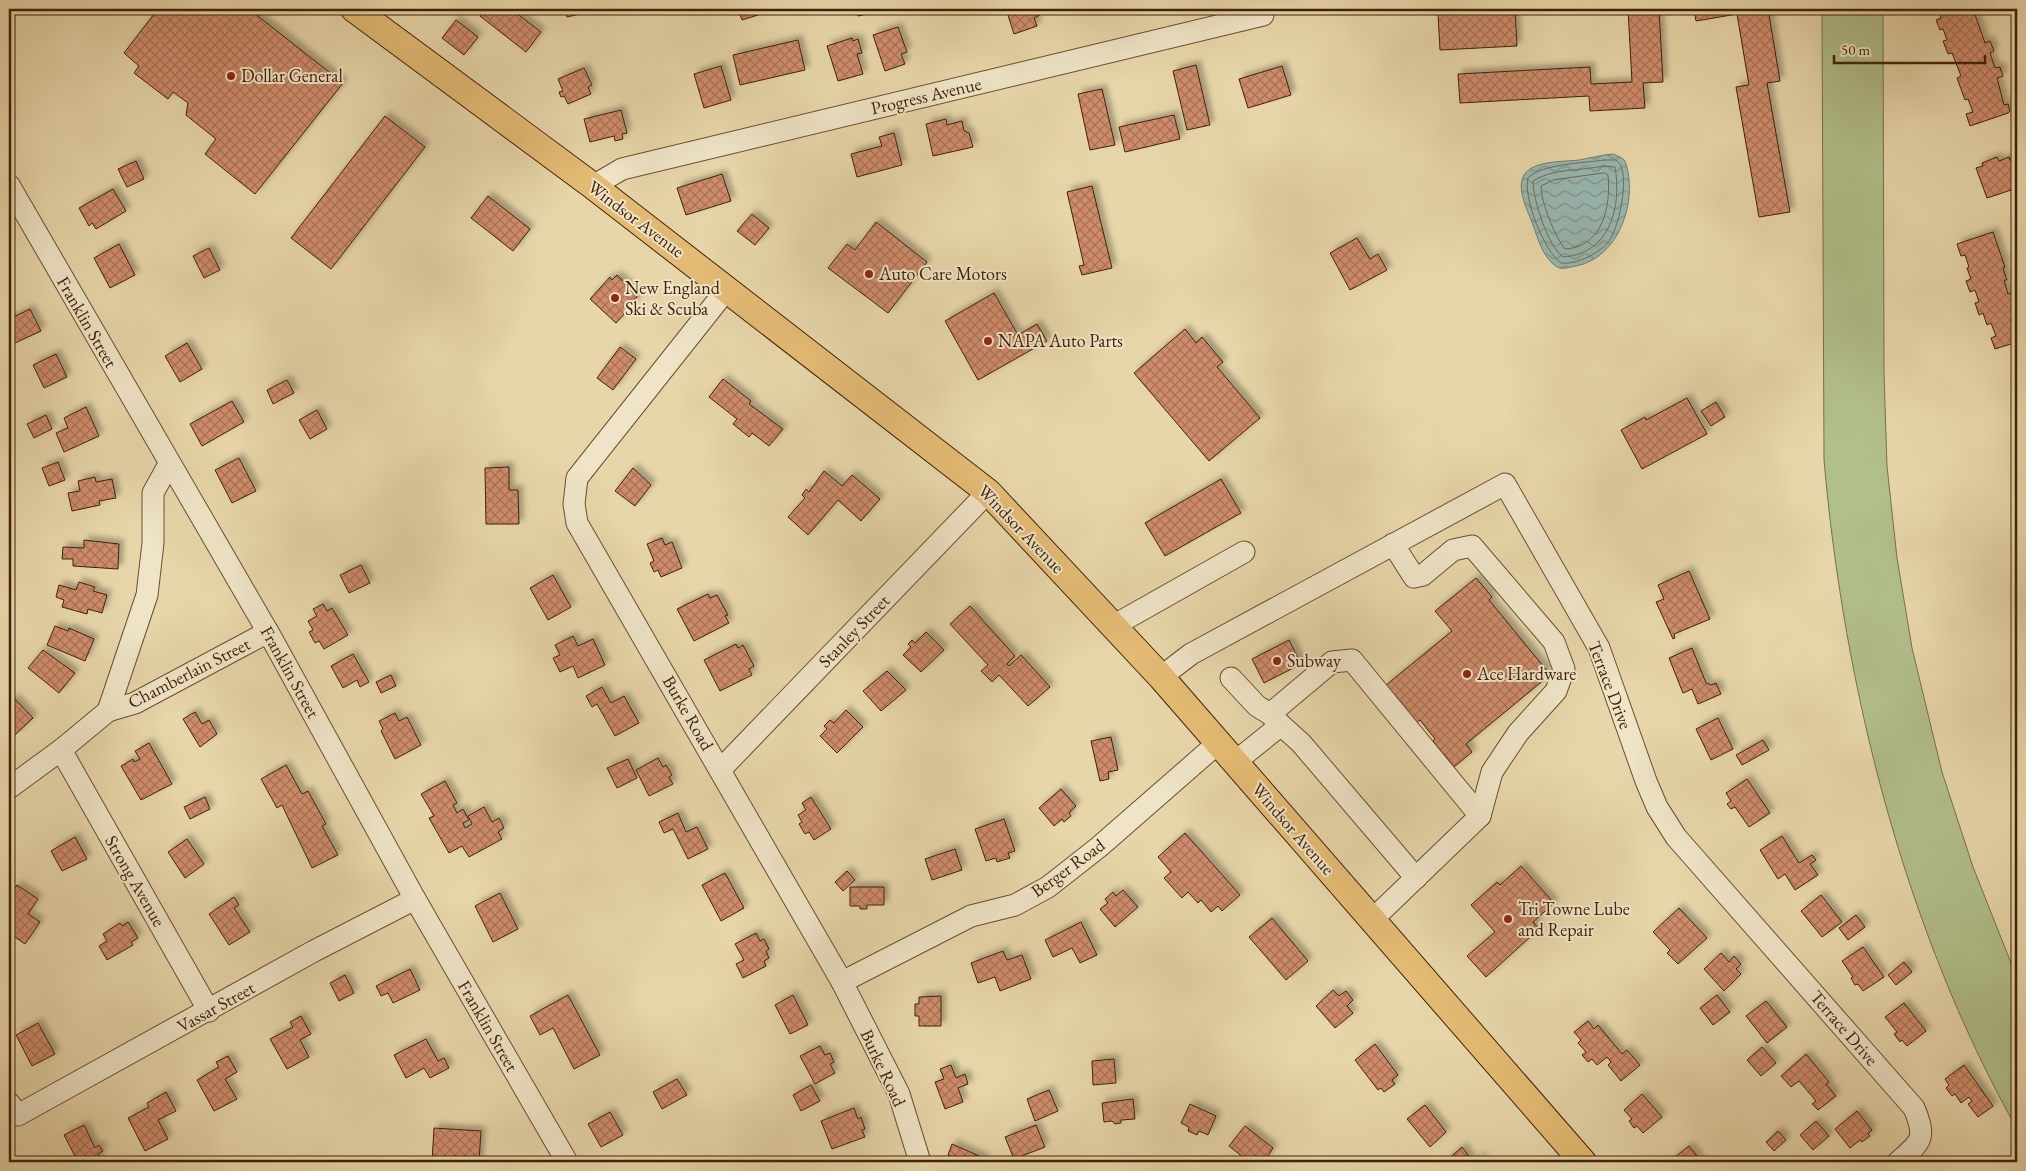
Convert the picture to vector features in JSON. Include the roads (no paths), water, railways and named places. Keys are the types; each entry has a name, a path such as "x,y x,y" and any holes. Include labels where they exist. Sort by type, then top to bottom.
{"main road":[{"name":"Windsor Avenue","path":"358,10 593,186 988,492 1161,677 1583,1162"}],"street":[{"name":"Progress Avenue","path":"593,186 622,169 1263,15"},
{"name":"Franklin Street","path":"9,184 169,464 268,632 415,899 567,1162"},
{"name":"Burke Road","path":"727,289 577,478 574,504 577,523 721,769 842,982 899,1094 911,1140 920,1162"},
{"name":"Chamberlain Street","path":"108,710 147,595 153,543 153,493 169,464"},
{"name":"Terrace Drive","path":"1161,677 1191,654 1505,484 1599,648 1646,781 1657,807 1671,829 1914,1108 1922,1126 1919,1144 1898,1162"},
{"name":"Stanley Street","path":"721,769 988,492"},
{"path":"1372,920 1480,816 1492,772 1518,733 1556,691 1564,669 1554,642 1472,546 1453,550 1423,575 1414,577 1393,544"},
{"path":"1113,626 1244,552"},
{"name":"Chamberlain Street","path":"9,788 61,750 108,710 135,703 268,632"},
{"name":"Berger Road","path":"842,982 972,916 1015,904 1048,887 1226,752 1275,719 1332,662 1352,660 1480,816"},
{"path":"1231,678 1257,706 1275,719 1301,743 1416,878"},
{"name":"Strong Avenue","path":"61,750 209,1011"},
{"name":"Vassar Street","path":"13,1109 209,1011 314,951 415,899"}],"water":[{"path":"1613,154 1625,161 1629,176 1627,209 1622,225 1614,240 1604,252 1591,261 1566,268 1557,267 1548,259 1539,242 1522,195 1523,177 1527,171 1540,165"}],"place":[{"name":"Dollar General","path":"231,76"},
{"name":"Auto Care Motors","path":"869,274"},
{"name":"New England Ski & Scuba","path":"615,298"},
{"name":"NAPA Auto Parts","path":"988,341"},
{"name":"Subway","path":"1277,661"},
{"name":"Ace Hardware","path":"1467,674"},
{"name":"Tri Towne Lube and Repair","path":"1508,919"}]}
